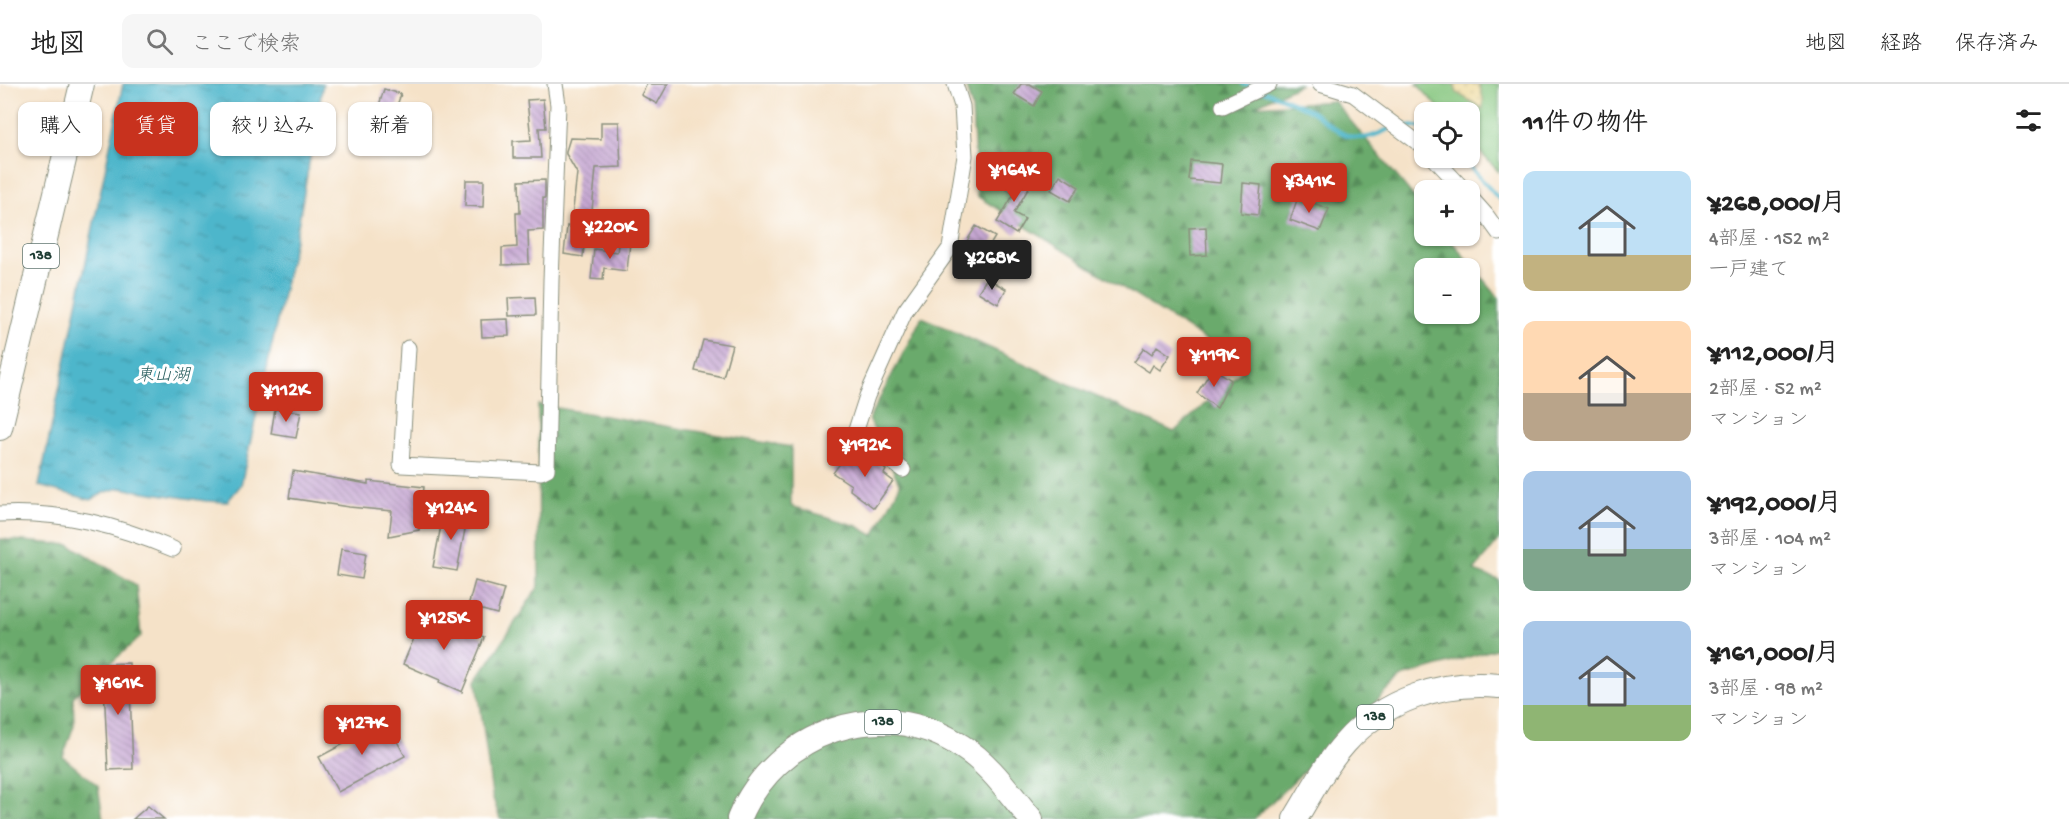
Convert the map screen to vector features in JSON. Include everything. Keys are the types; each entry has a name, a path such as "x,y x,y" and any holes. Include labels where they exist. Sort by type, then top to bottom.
{"highway":[{"name":"138","path":"0,428 82,84"},
{"name":"138","path":"1294,819 1346,742 1366,723 1388,708 1440,689 1465,685 1499,686"},
{"name":"138","path":"739,819 745,804 760,782 797,747 819,734 843,726 868,722 893,722 915,726 960,744 979,758 1030,819"}],"street":[{"path":"408,348 401,465 541,472 548,469 551,280 558,105 555,84"},
{"path":"903,470 855,433 867,396 905,311 950,248 965,156 962,106 955,84"},
{"path":"1223,106 1269,84"},
{"path":"1320,84 1353,94 1414,140"},
{"path":"1443,168 1455,180"},
{"path":"1480,208 1499,233"},
{"path":"0,514 61,516 101,523 137,533 173,549"}],"green space":[{"path":"965,84 1301,84 1254,106 1334,101 1414,197 1414,246 1455,246 1465,258 1414,258 1414,324 1480,324 1480,275 1499,298 1499,540 1474,571 1499,580 1499,648 1402,677 1254,819 500,819 492,795 477,680 539,586 538,405 791,447 791,506 857,526 874,536 900,485 869,419 922,317 1174,432 1247,366 977,196 972,108"},
{"path":"1417,84 1499,84 1499,172 1480,152 1480,102 1434,102"},
{"path":"0,539 70,545 136,585 141,636 73,697 74,725 63,757 98,786 103,819 0,819"}],"sand":[{"path":"1454,84 1479,84 1483,109 1480,107 1480,102 1472,102 1457,93"}],"water":[{"name":"東山湖","path":"123,84 323,84 320,102 210,102 210,156 310,156 298,226 241,485 227,502 119,488 91,500 39,486 114,127 114,156 198,156 198,102 119,102"}],"building":[{"path":"647,84 668,84 657,104 641,95"},
{"path":"1021,84 1030,84 1042,91 1034,106 1014,94"},
{"path":"384,89 401,94 398,102 380,102"},
{"path":"543,99 546,128 539,128 541,158 513,158 513,141 531,140 527,100"},
{"path":"601,122 619,122 621,167 596,168 592,211 587,210 583,257 564,254 567,226 571,227 577,173 566,151 570,138 601,139"},
{"path":"1191,161 1222,164 1220,183 1189,180"},
{"path":"1012,173 1031,184 1014,213 1025,219 1016,234 997,222 1014,194 1003,187"},
{"path":"1060,175 1079,187 1070,201 1051,190"},
{"path":"466,180 484,180 483,207 465,206"},
{"path":"545,180 543,230 528,231 529,264 502,265 502,248 517,247 516,213 520,213 519,181"},
{"path":"1243,183 1261,185 1258,215 1241,213"},
{"path":"1298,197 1329,209 1320,231 1290,220"},
{"path":"976,226 995,237 986,252 967,241"},
{"path":"1206,227 1207,255 1190,256 1189,228"},
{"path":"619,240 630,242 627,271 604,268 603,280 591,279 594,249 617,252"},
{"path":"987,278 1006,289 998,304 978,292"},
{"path":"535,297 536,315 509,316 508,298"},
{"path":"508,319 509,336 482,337 481,320"},
{"path":"703,340 732,345 723,377 695,371"},
{"path":"1157,346 1170,355 1160,370 1153,365 1149,372 1134,362 1144,348 1152,354"},
{"path":"1213,368 1231,380 1217,408 1197,393"},
{"path":"275,409 301,412 296,438 271,434"},
{"path":"859,450 886,470 884,474 893,481 874,508 850,490 851,485 833,473 844,458 850,462"},
{"path":"293,471 368,484 368,481 424,487 419,530 389,536 392,511 289,498"},
{"path":"444,510 468,514 457,571 433,567"},
{"path":"341,549 366,553 362,579 337,575"},
{"path":"475,581 504,589 497,614 468,606"},
{"path":"426,610 449,620 448,623 484,638 462,692 403,664"},
{"path":"129,663 133,769 108,770 103,664"},
{"path":"386,721 405,756 338,792 319,757"},
{"path":"148,806 164,819 133,819"}],"waterway":[{"path":"1243,84 1251,87"},
{"path":"1264,91 1312,112 1347,135 1369,137 1392,128"},
{"path":"1402,125 1414,127"},
{"path":"1471,168 1499,199"}]}
